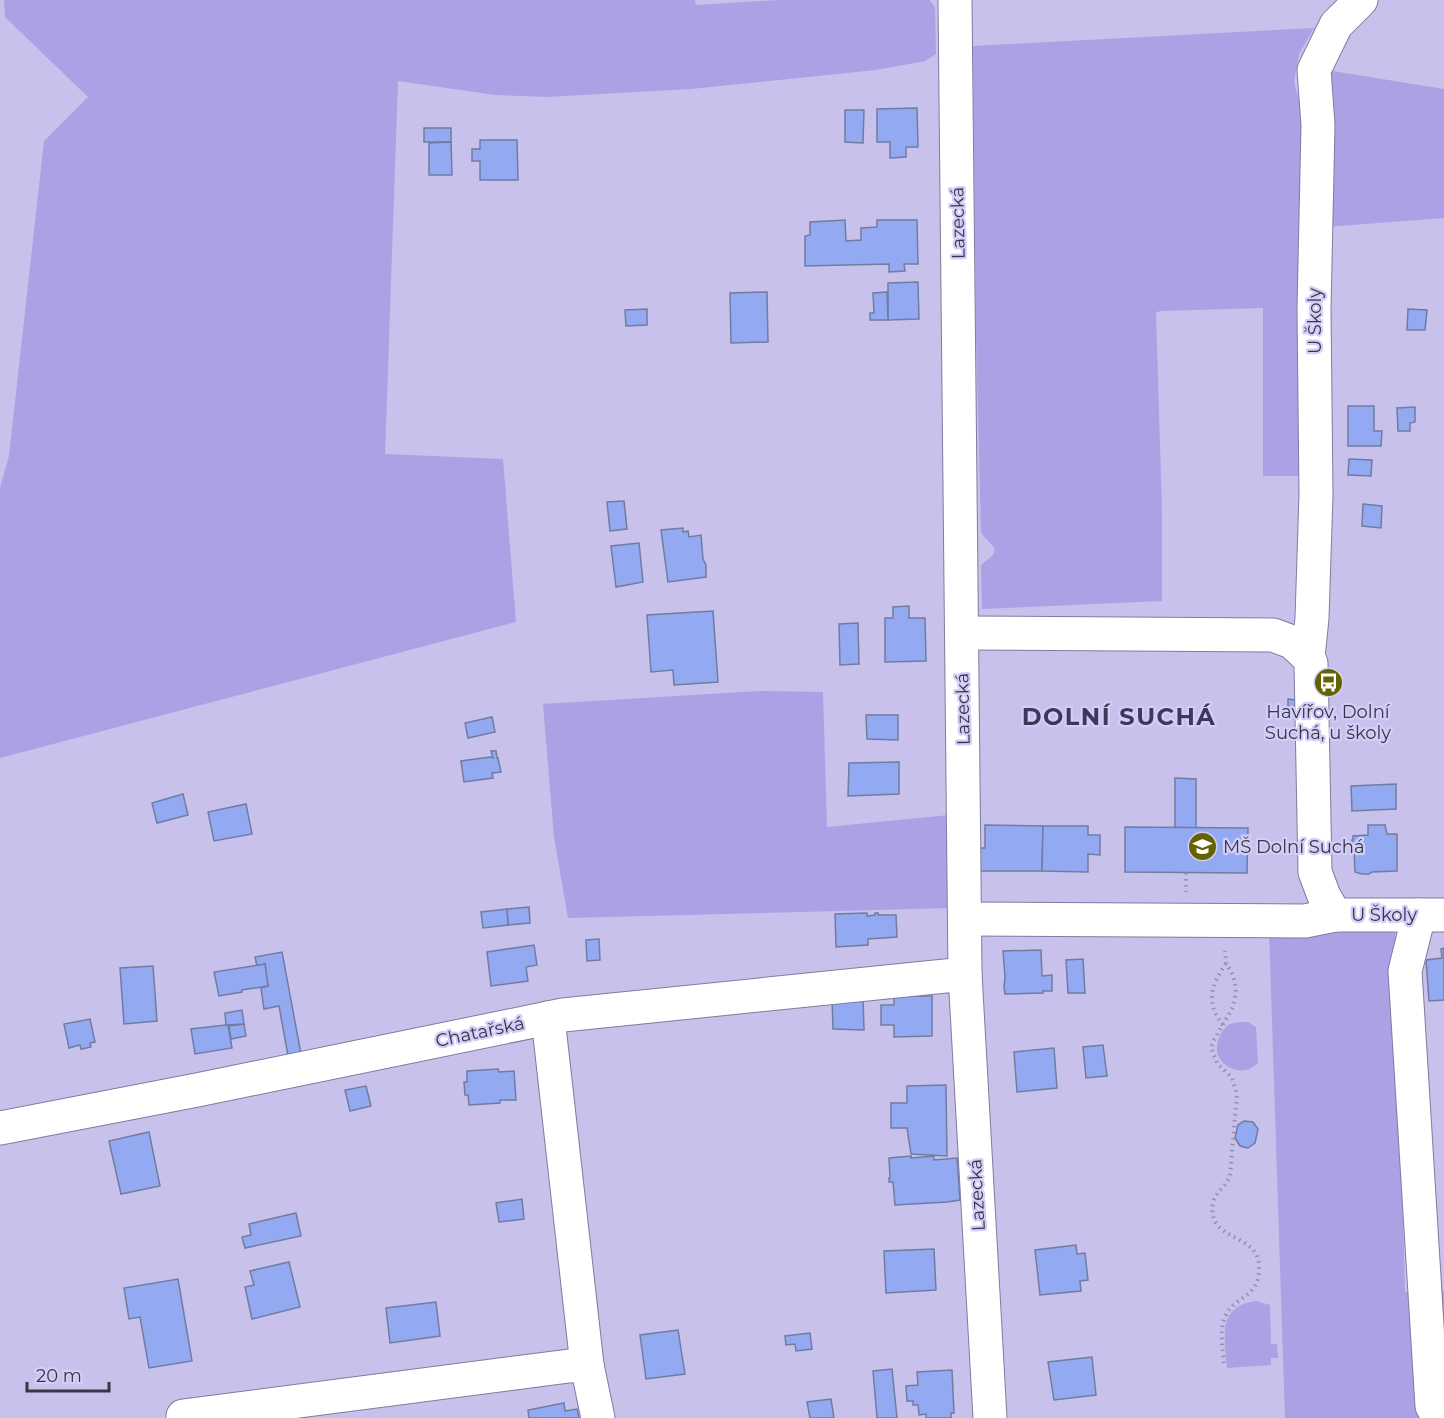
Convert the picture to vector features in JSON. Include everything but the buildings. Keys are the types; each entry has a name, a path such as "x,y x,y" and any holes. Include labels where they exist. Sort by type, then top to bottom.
{"street":[{"name":"Lazecká","path":"955,0 965,974 990,1418"},
{"name":"U Školy","path":"1361,0 1336,25 1314,70 1318,124 1314,309 1316,495 1312,618 1308,657 1311,663 1315,872 1324,896 1335,915 1431,915"},
{"path":"962,633 1273,635 1292,642 1308,657"},
{"path":"965,919 1305,921 1335,915"},
{"path":"1431,915 1405,971 1432,1406 1439,1418"},
{"name":"Chatařská","path":"0,1128 562,1015 965,974"},
{"path":"548,1018 587,1365 598,1418"},
{"path":"183,1416 587,1365"}],"path":[{"path":"1224,920 1226,963 1233,975 1236,998 1211,1047 1217,1063 1232,1078 1237,1094 1230,1176 1217,1193 1213,1202 1213,1214 1214,1222 1221,1229 1250,1246 1257,1255 1259,1265 1255,1285 1247,1296 1234,1304 1225,1316 1222,1325 1224,1364"},
{"path":"1224,1025 1212,1006 1211,993 1226,963"}],"shaded area":[{"path":"4,0 695,0 696,5 778,0 929,0 935,7 936,54 925,61 876,70 691,89 547,97 495,95 398,81 385,454 503,459 516,622 0,758 0,488 9,456 44,141 88,97 5,17"},
{"path":"1314,28 1299,54 1294,82 1306,126 1305,476 1263,476 1263,308 1160,311 1156,313 1162,511 1162,601 982,609 981,565 993,555 995,549 981,532 973,46"},
{"path":"1320,69 1444,89 1444,218 1325,227"},
{"path":"760,691 823,692 827,827 949,815 951,908 568,918 554,837 543,704"},
{"path":"1395,926 1405,1292 1444,1291 1444,1418 1285,1418 1269,930"},
{"path":"1248,1022 1256,1027 1258,1063 1245,1070 1236,1070 1227,1066 1220,1059 1217,1050 1224,1029 1230,1024"},
{"path":"1256,1301 1270,1305 1271,1344 1277,1344 1278,1358 1271,1358 1271,1365 1227,1368 1225,1335 1229,1317 1243,1304"}],"place":[{"name":"Havířov, Dolní Suchá, u školy","path":"1328,683"},
{"name":"MŠ Dolní Suchá","path":"1202,847"}],"district":[{"name":"DOLNÍ SUCHÁ","path":"1119,716"}]}
